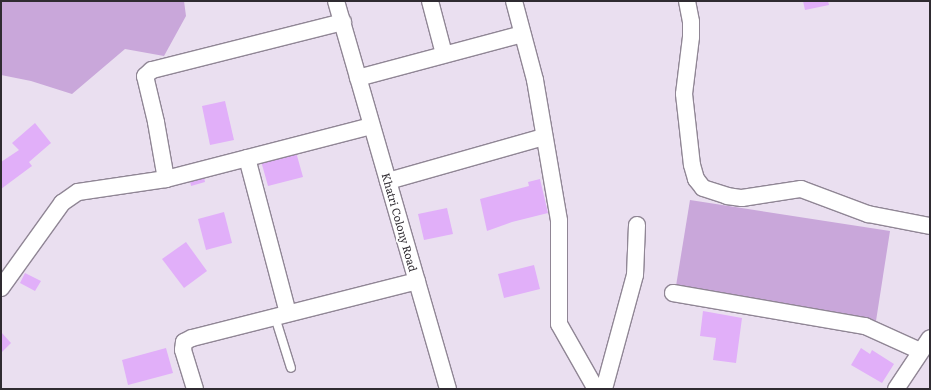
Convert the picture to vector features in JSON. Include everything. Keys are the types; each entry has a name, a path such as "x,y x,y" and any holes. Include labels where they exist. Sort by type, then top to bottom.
{"street":[{"name":"Khatri Colony Road","path":"195,389 183,350 184,342 192,338 417,281 336,1"},
{"path":"430,1 444,54"},
{"path":"514,1 534,80 559,221 558,324 596,389"},
{"path":"687,1 691,22 691,37 684,94 692,165 696,179 703,188 712,193 742,198 801,189 868,214 930,226"},
{"path":"166,179 156,122 145,76 152,70 343,22"},
{"path":"358,78 522,34"},
{"path":"1,288 62,203 78,192 166,179 371,126"},
{"path":"388,181 544,137"},
{"path":"247,158 282,315"},
{"path":"604,389 635,275 637,225"},
{"path":"417,281 448,389"},
{"path":"673,293 865,326 920,351"},
{"path":"896,389 930,338"}],"lane":[{"path":"282,315 291,368"}],"shaded area":[{"path":"1,1 184,1 186,16 164,56 125,49 72,94 31,81 1,75"},
{"path":"690,200 890,231 876,321 676,286"}],"building":[{"path":"803,1 828,1 829,5 805,10"},
{"path":"225,101 234,140 210,145 202,106"},
{"path":"35,123 51,143 29,162 32,166 1,189 1,162 19,150 12,143"},
{"path":"296,152 303,177 268,186 261,161"},
{"path":"203,173 205,182 191,186 189,176"},
{"path":"540,179 548,213 512,222 487,231 480,199 529,186 528,182"},
{"path":"447,208 453,234 424,240 418,214"},
{"path":"224,212 232,243 206,250 198,219"},
{"path":"186,242 207,271 184,288 162,259"},
{"path":"534,265 540,289 504,298 498,274"},
{"path":"25,273 41,281 35,291 20,283"},
{"path":"703,311 742,318 736,363 713,360 716,338 700,336"},
{"path":"1,332 11,343 1,353"},
{"path":"166,348 173,373 128,385 122,360"},
{"path":"861,348 870,354 872,350 894,364 882,383 851,365"}]}
